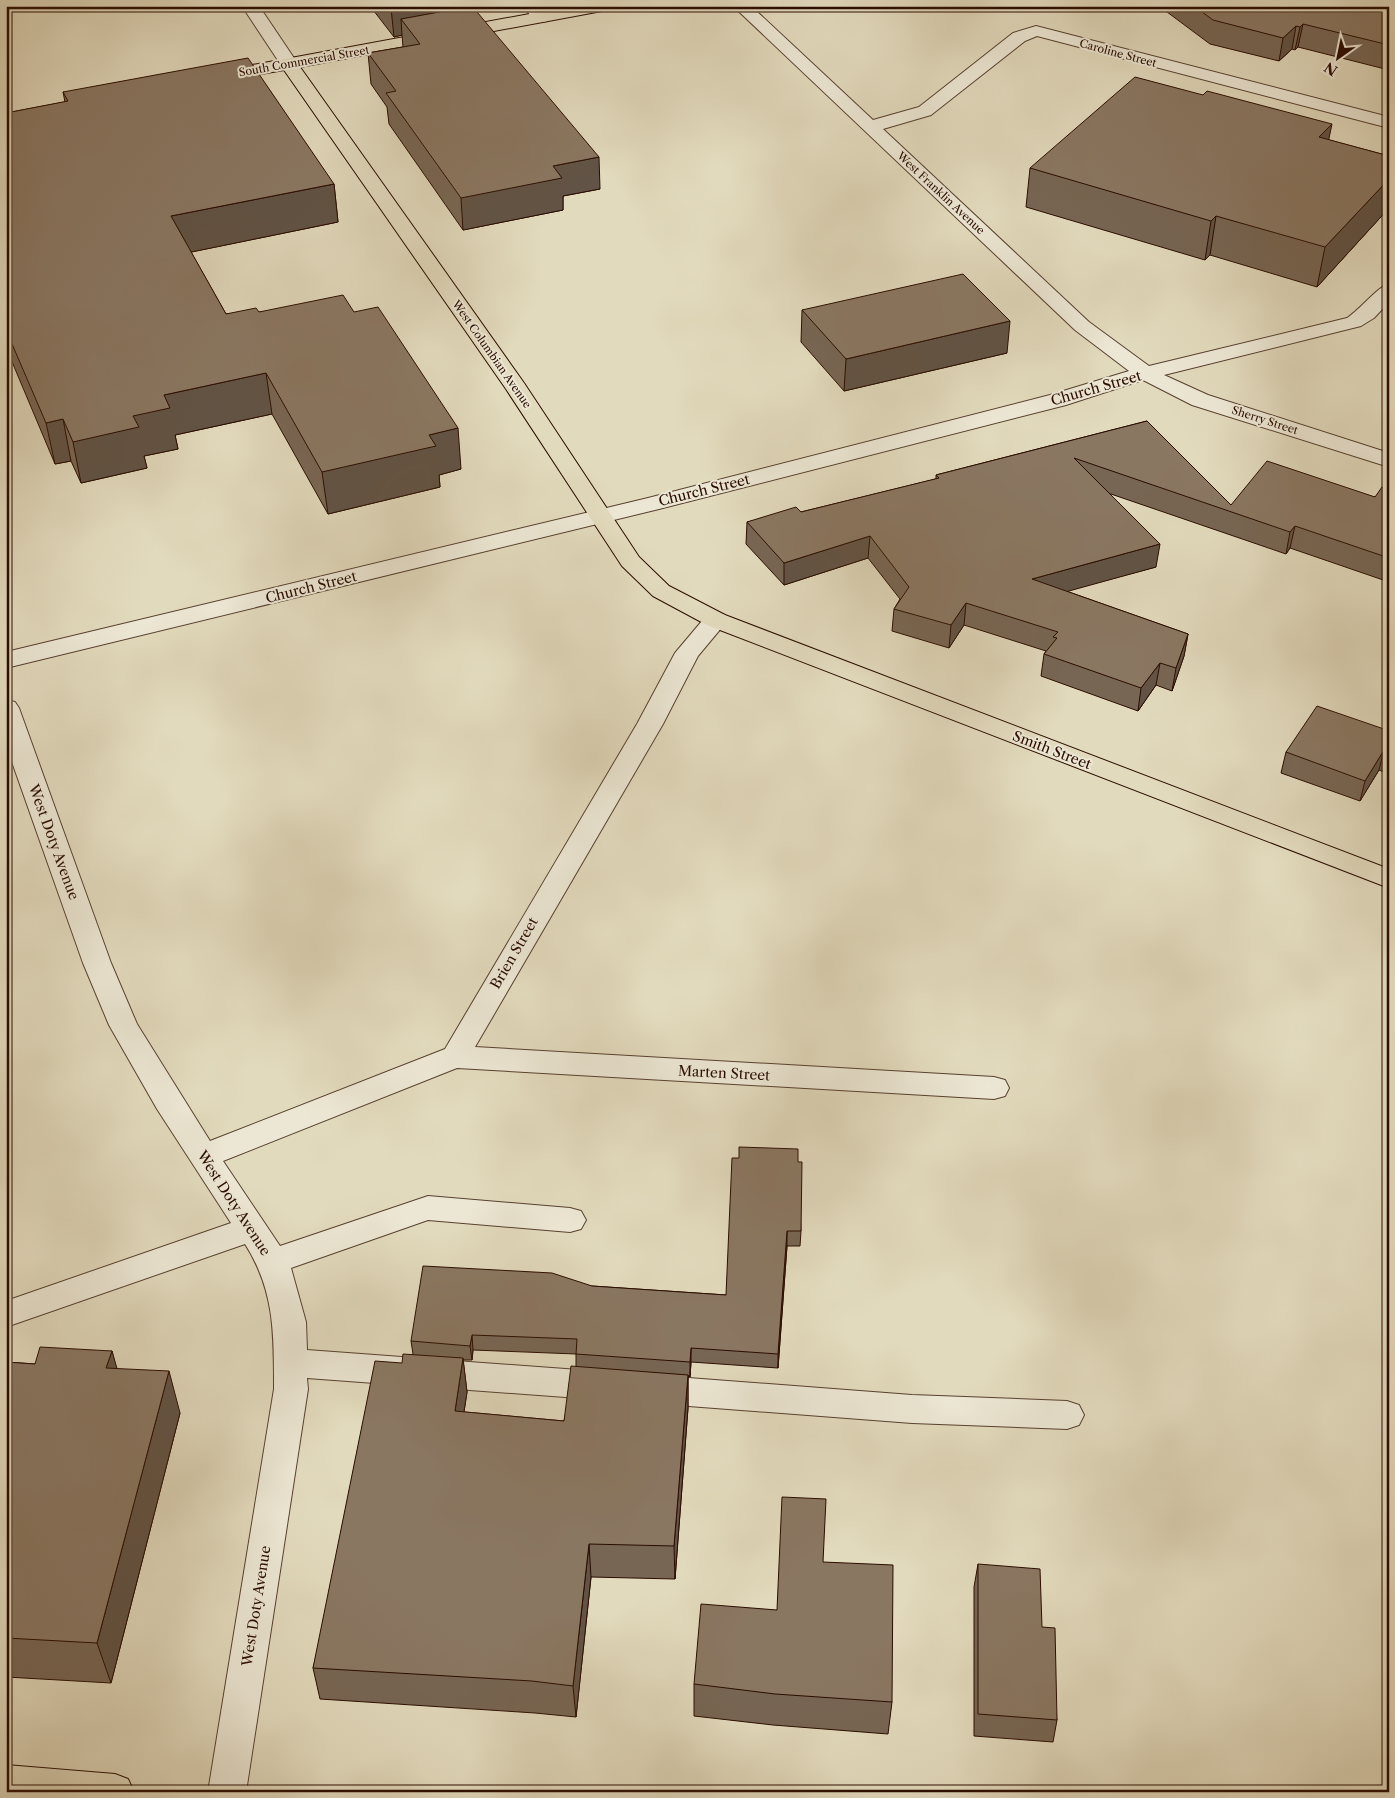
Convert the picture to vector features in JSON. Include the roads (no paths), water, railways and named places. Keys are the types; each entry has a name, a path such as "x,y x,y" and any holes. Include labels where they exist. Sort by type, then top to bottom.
{"main road":[{"name":"South Commercial Street","path":"202,80 289,64 537,12 602,6"},
{"name":"West Columbian Avenue","path":"289,64 516,388 630,561 661,591 716,620"},
{"name":"Smith Street","path":"716,620 1389,879"},
{"path":"6,1783 115,1792"}],"street":[{"path":"250,6 289,64"},
{"name":"West Franklin Avenue","path":"742,6 1082,326 1111,350 1144,373"},
{"name":"Caroline Street","path":"870,127 925,111 1019,37 1036,31 1389,123"},
{"name":"Church Street","path":"6,660 602,516 1058,400 1144,373 1354,322 1367,314 1389,290"},
{"name":"Sherry Street","path":"1144,373 1170,388 1200,400 1389,460"},
{"name":"Brien Street","path":"455,1057 481,1009 650,724 686,653 716,620"},
{"name":"West Doty Avenue","path":"6,708 97,963 123,1026 203,1156 273,1261 290,1322 291,1388 227,1792"},
{"path":"203,1156 455,1057"},
{"name":"Marten Street","path":"455,1057 994,1088"},
{"path":"273,1261 428,1208 570,1220"},
{"path":"6,1314 251,1229"},
{"path":"290,1363 912,1409 1067,1415"}]}
